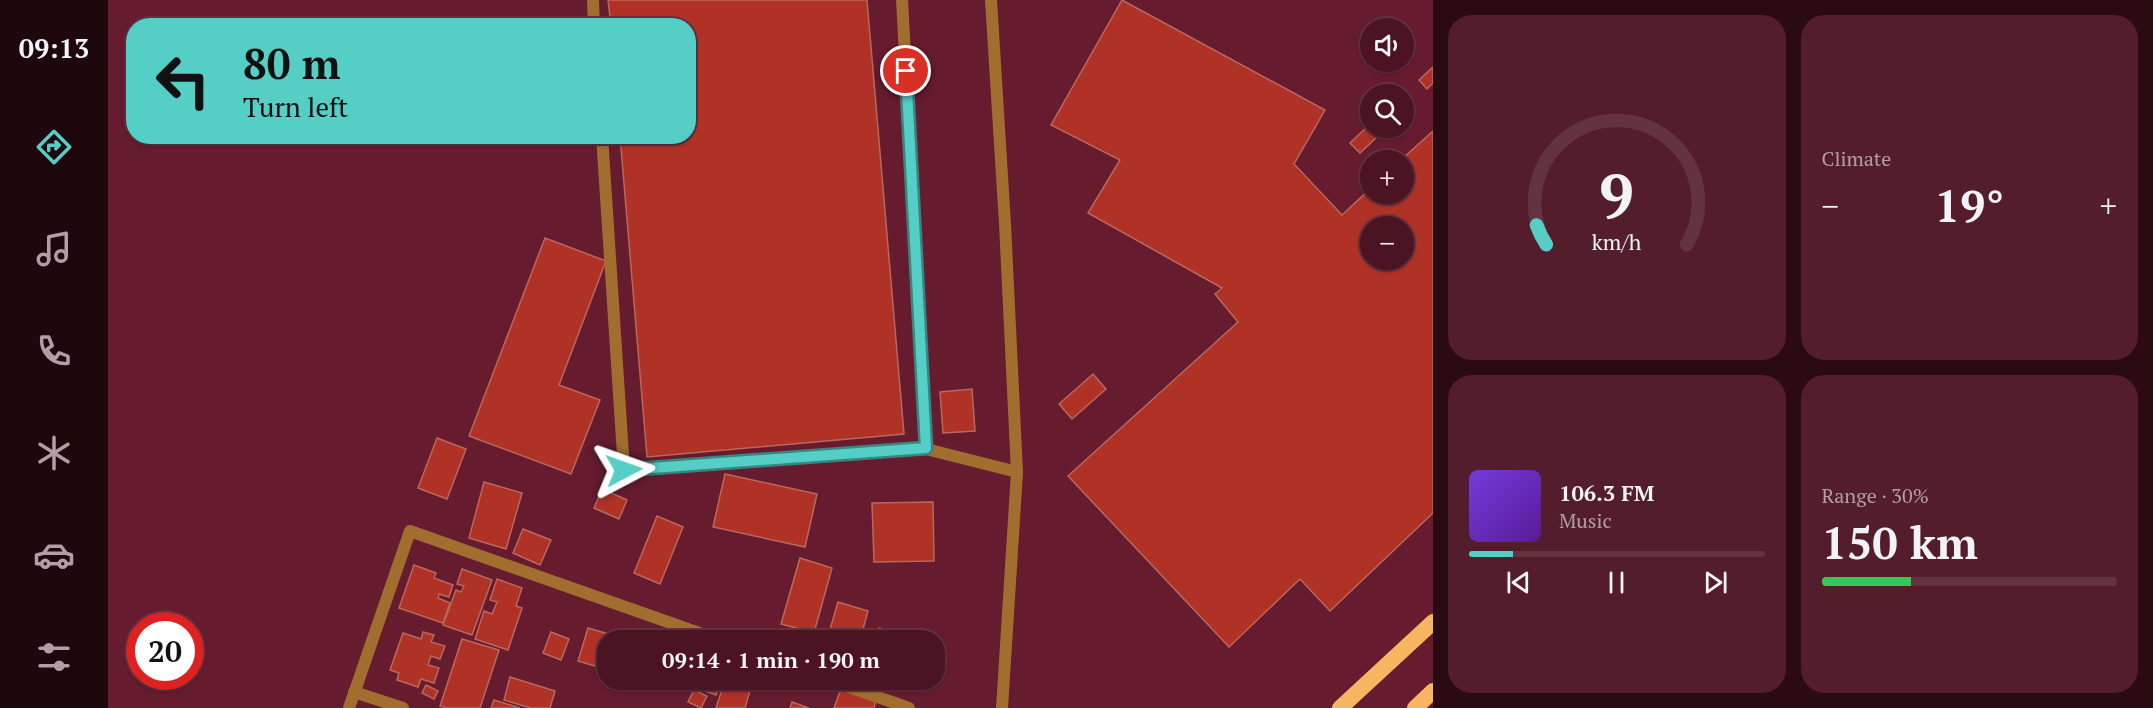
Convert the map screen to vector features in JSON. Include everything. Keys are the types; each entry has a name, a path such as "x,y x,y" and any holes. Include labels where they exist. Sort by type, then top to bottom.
{"highway":[{"path":"1340,708 1433,622"},
{"path":"1415,708 1433,691"}],"street":[{"path":"591,0 593,18"},
{"path":"902,0 926,448"},
{"path":"991,0 1017,472 1002,708"},
{"path":"603,144 624,470 926,448 1017,472"},
{"path":"349,708 410,531 691,630"},
{"path":"858,690 909,708"},
{"path":"354,692 403,708"}],"building":[{"path":"608,0 867,0 904,434 647,457 621,144 696,144 696,18 610,18"},
{"path":"1122,0 1325,110 1294,164 1342,215 1360,198 1360,204 1414,204 1414,150 1412,150 1433,131 1433,513 1330,611 1300,579 1229,647 1068,476 1238,322 1215,294 1222,288 1088,213 1120,160 1051,125"},
{"path":"1433,67 1433,83 1427,89 1419,80"},
{"path":"1360,134 1360,138 1376,138 1363,150 1360,150 1360,153 1350,143"},
{"path":"545,238 606,261 559,385 600,400 571,474 469,436"},
{"path":"1093,374 1106,389 1072,419 1059,404"},
{"path":"972,389 975,431 943,433 940,392"},
{"path":"437,438 466,449 447,499 418,488"},
{"path":"725,474 817,494 805,547 713,527"},
{"path":"484,482 522,493 506,549 469,538"},
{"path":"602,489 627,500 619,519 594,508"},
{"path":"933,502 934,561 874,562 872,503"},
{"path":"657,516 683,527 660,584 634,573"},
{"path":"523,529 551,540 540,565 513,553"},
{"path":"800,558 832,568 815,630 803,630 781,624"},
{"path":"414,565 436,573 434,578 453,585 449,597 439,594 438,598 450,603 443,623 399,608"},
{"path":"462,569 492,580 472,635 443,625 456,590 461,592 464,586 457,584"},
{"path":"497,579 522,588 516,606 522,608 508,650 475,639 484,611 492,614 497,602 490,600"},
{"path":"838,602 868,611 863,630 830,630"},
{"path":"588,628 597,631 597,667 578,661"},
{"path":"423,632 434,635 431,642 445,646 440,659 431,656 428,665 439,668 434,683 421,679 418,687 397,680 399,673 390,670 403,633 421,639"},
{"path":"551,632 569,639 561,660 543,653"},
{"path":"462,639 499,650 480,708 440,706"},
{"path":"510,677 555,691 550,708 531,708 504,700"},
{"path":"426,685 438,691 434,699 422,693"},
{"path":"694,690 707,696 701,708 688,702"},
{"path":"702,690 718,690 716,695"},
{"path":"722,690 750,690 745,708 716,708"},
{"path":"841,690 876,700 874,708 834,708"},
{"path":"494,700 520,708 491,708"},
{"path":"792,702 809,708 790,708"}],"route":[{"path":"624,470 926,448 906,71"}]}
